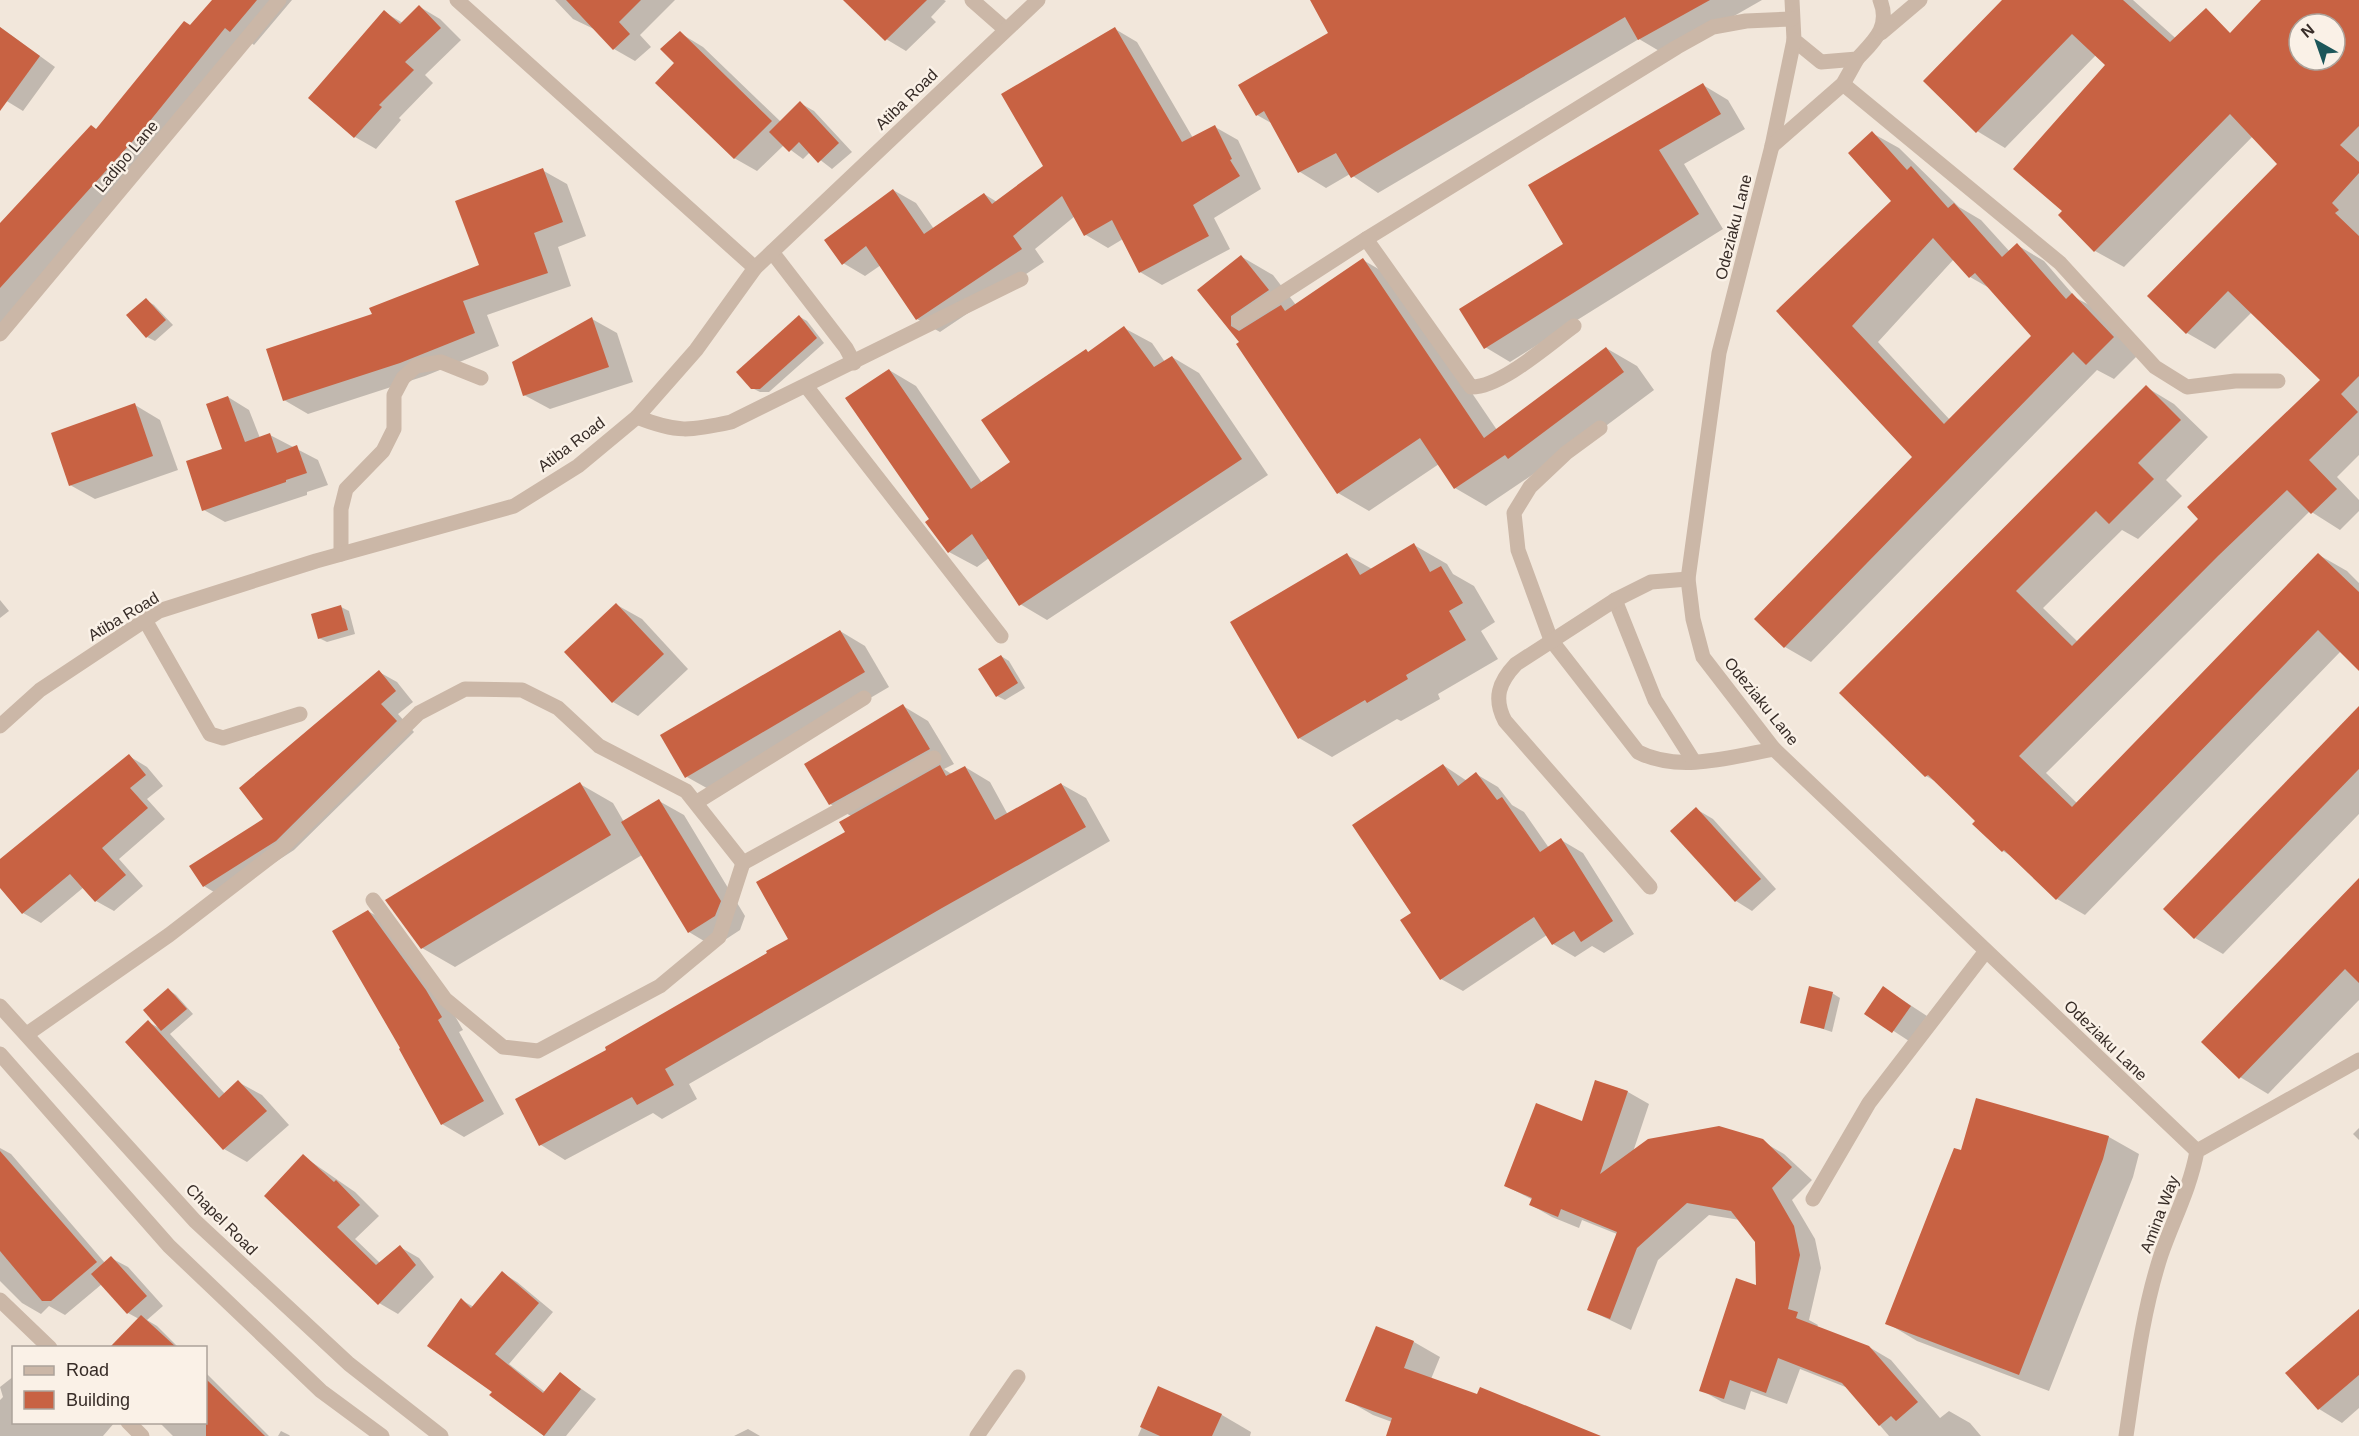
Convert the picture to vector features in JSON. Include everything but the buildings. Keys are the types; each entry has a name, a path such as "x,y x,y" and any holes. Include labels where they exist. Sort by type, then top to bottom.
{"street":[{"name":"Ladipo Lane","path":"0,334 279,0"},
{"path":"457,0 755,268"},
{"path":"972,0 1005,29"},
{"name":"Atiba Road","path":"0,726 40,690 159,611 342,554 514,506 578,466 637,417 696,350 755,268 1038,0"},
{"path":"1880,0 1884,9 1881,33"},
{"path":"1772,146 1843,84 1857,59 1881,33 1920,0"},
{"name":"Odeziaku Lane","path":"1791,1 1794,40 1772,146 1719,353 1688,579 1693,619 1703,657 1774,749 2197,1151"},
{"path":"1239,321 1366,239 1713,27 1746,21 1792,19"},
{"path":"1794,40 1821,62 1857,59"},
{"path":"1843,84 2060,263 2155,367 2187,387 2235,381 2278,381"},
{"path":"1366,239 1470,387 1481,387 1497,380 1574,326"},
{"path":"772,252 846,348 854,363"},
{"path":"637,417 666,429 695,430 745,417 1021,279"},
{"path":"342,554 341,509 346,489 383,451 394,429 394,395 403,378 416,366 441,362 481,378"},
{"path":"806,386 1000,636"},
{"path":"1600,428 1566,453 1530,487 1514,513 1518,550 1551,640 1638,752 1652,759 1666,762 1715,760 1774,749"},
{"path":"1650,887 1505,721 1498,707 1498,691 1505,676 1516,664 1615,600 1651,582 1688,579"},
{"path":"1615,600 1655,700 1692,760"},
{"path":"145,620 210,734 223,738 300,714"},
{"path":"27,1034 169,935 282,848 419,713 465,689 522,690 558,708 599,746 675,784 697,802 732,852 743,863"},
{"path":"697,802 864,698"},
{"path":"374,900 445,999 504,1047 538,1051 660,986 719,937 743,863 934,758"},
{"path":"1813,1199 1869,1103 1986,951"},
{"name":"Chapel Road","path":"0,1006 195,1221 349,1364 441,1436"},
{"path":"0,1054 168,1246 321,1391 382,1436"},
{"path":"2197,1151 2359,1060"},
{"name":"Amina Way","path":"2126,1436 2138,1349 2161,1256 2192,1181 2197,1151"},
{"path":"0,1300 49,1346"},
{"path":"977,1436 1018,1377"}]}
